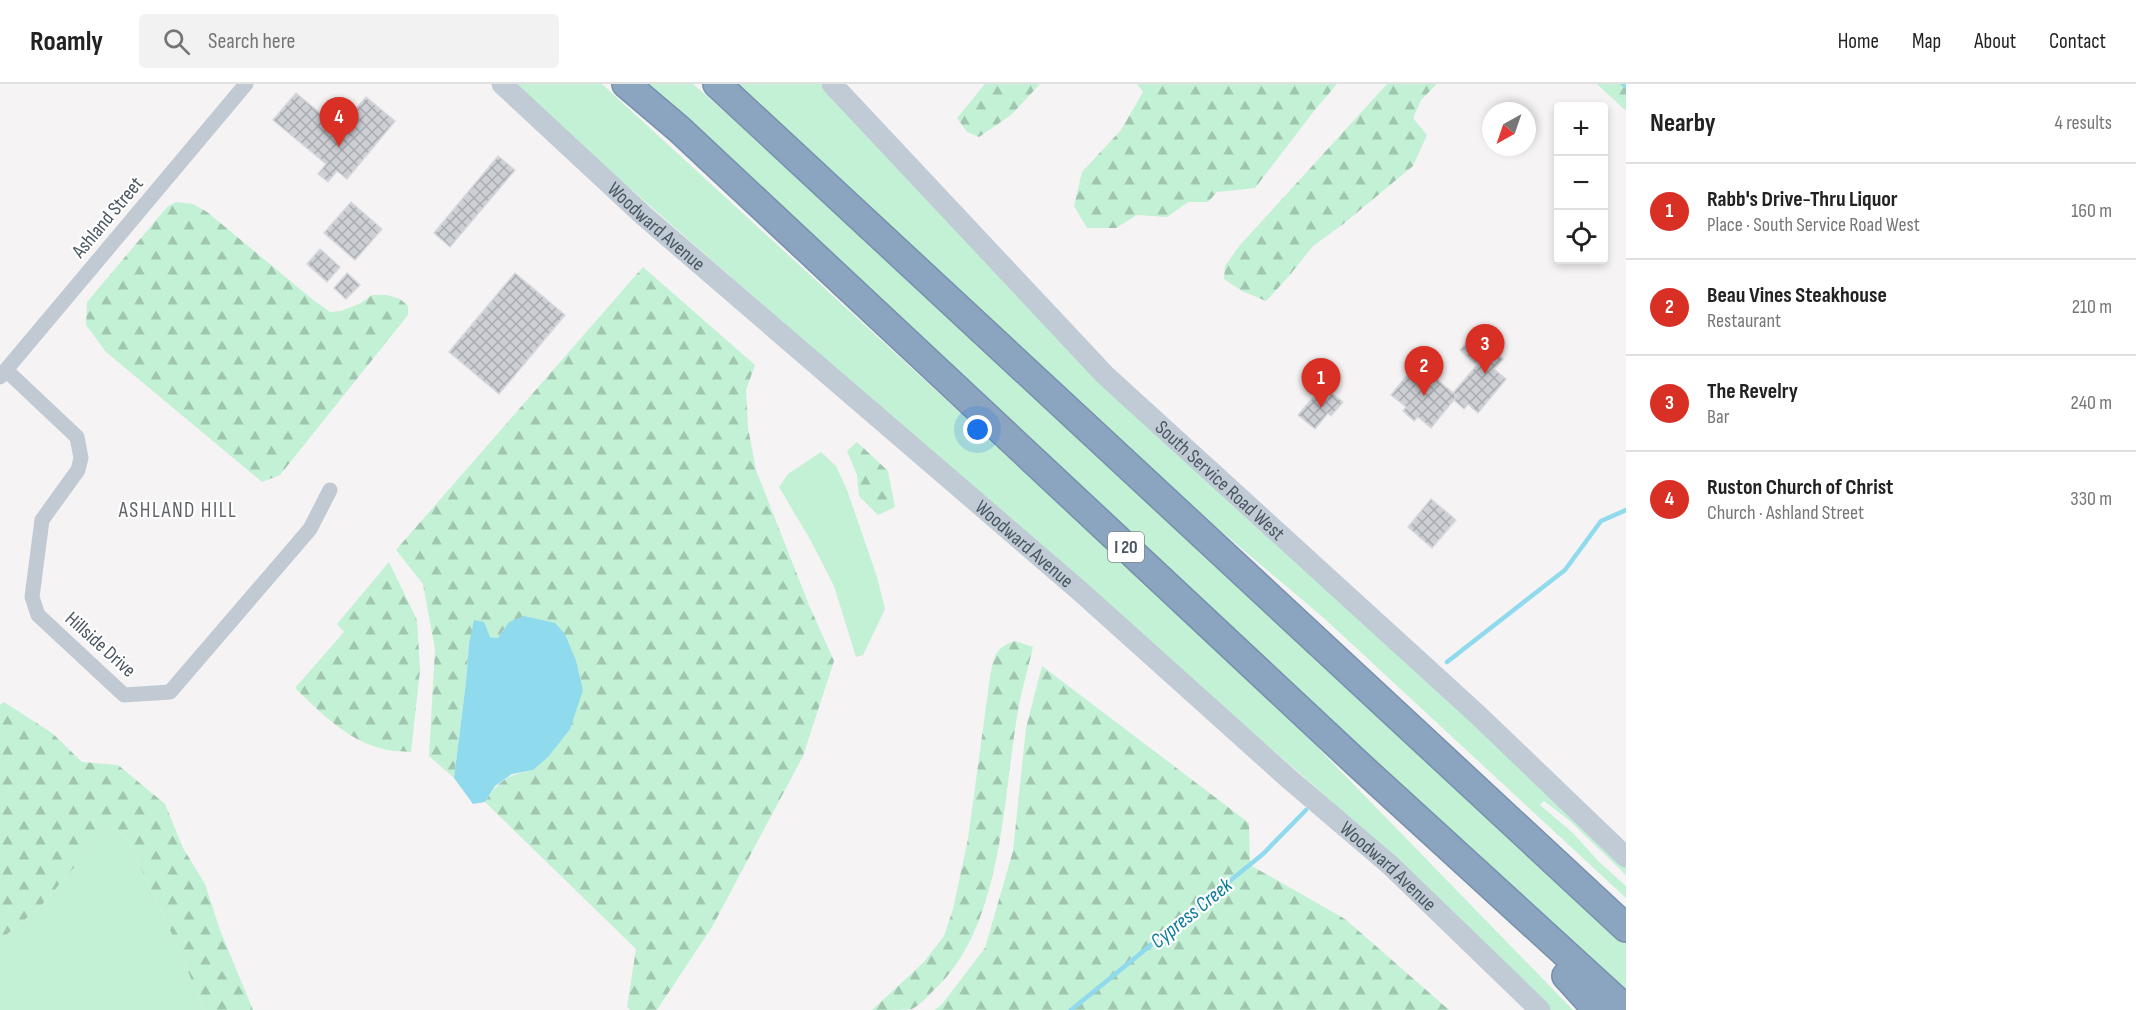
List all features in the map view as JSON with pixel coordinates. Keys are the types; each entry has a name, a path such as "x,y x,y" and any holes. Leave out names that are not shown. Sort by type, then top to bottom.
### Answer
{"highway":[{"name":"I 20","path":"626,84 680,129 1443,843 1626,1010"},
{"path":"717,84 1626,928"},
{"path":"1524,833 1626,918"},
{"path":"1443,843 1597,1010"}],"main road":[{"name":"Woodward Avenue","path":"502,84 653,223 1081,592 1288,778 1390,865 1540,1010"},
{"name":"South Service Road West","path":"832,84 1105,375 1478,715 1626,857"}],"street":[{"name":"Ashland Street","path":"3,374 246,84"},
{"name":"Hillside Drive","path":"3,374 77,437 81,458 78,470 42,520 32,597 38,615 124,695 170,692 310,529 330,490"}],"green space":[{"path":"515,84 602,84 1258,686 1573,1010 1550,1010 1457,916 1320,791 592,155"},
{"path":"637,84 693,84 743,128 1626,944 1626,992 899,321"},
{"path":"730,84 820,84 876,138 1041,316 1626,863 1626,875 1570,821 1544,801 1540,805 1573,833 1598,861 1626,886 1626,898 1325,619 1149,470"},
{"path":"985,84 1040,84 1011,115 979,137 967,132 957,118"},
{"path":"1137,84 1337,84 1255,188 1217,192 1208,202 1188,202 1167,217 1137,215 1116,228 1087,228 1074,206 1082,172 1121,130 1143,92"},
{"path":"1387,84 1437,84 1421,100 1413,118 1427,135 1413,166 1313,246 1266,301 1242,291 1224,279 1225,266 1240,245"},
{"path":"1597,84 1626,84 1626,111"},
{"path":"176,202 193,204 207,212 330,312 341,311 361,303 372,295 387,295 400,299 408,306 408,315 280,475 262,482 106,352 86,325 87,302 168,206"},
{"path":"643,267 755,365 746,390 748,428 756,470 809,605 834,661 803,756 712,927 657,1010 630,1010 627,1007 636,949 485,802 495,788 505,780 533,770 583,690 576,660 565,634 509,622 498,638 491,637 469,644 454,778 429,756 435,649 423,584 396,550"},
{"path":"857,442 888,471 895,507 878,515 859,496 857,475 847,451"},
{"path":"821,452 836,466 847,490 877,577 885,609 863,655 856,657 834,586 779,487 788,474"},
{"path":"389,562 417,620 420,670 411,752 386,750 358,739 335,724 295,688 344,632 337,624"},
{"path":"1015,641 1033,647 1020,700 997,855 988,894 975,930 957,963 918,1005 912,1009 872,1010 924,962 944,936 953,909 968,839 993,664 999,650"},
{"path":"1042,666 1249,823 1250,865 1345,919 1449,1010 935,1010 943,1003 985,948 1013,851 1026,728"},
{"path":"4,702 52,733 82,762 118,765 165,804 183,848 205,884 220,930 253,1010 204,1010 177,945 131,847 123,834 109,827 39,908 0,940 0,705"},
{"path":"109,827 123,834 131,847 177,945 204,1010 0,1010 0,940 39,908"}],"water":[{"path":"524,616 555,623 565,634 576,660 583,690 570,729 549,756 533,770 512,774 495,786 485,802 473,804 454,778 469,644 474,620 484,622 490,637 498,638 509,622"}],"building":[{"path":"296,93 339,129 366,97 395,121 347,179 337,171 328,182 318,174 326,164 273,120"},
{"path":"498,156 515,170 450,247 434,233"},
{"path":"351,202 382,229 355,260 324,233"},
{"path":"320,249 340,267 327,282 307,264"},
{"path":"347,273 360,285 346,299 334,288"},
{"path":"515,273 565,315 499,394 449,352"},
{"path":"1480,327 1500,345 1495,351 1503,359 1494,369 1506,379 1478,413 1468,404 1464,409 1454,400 1457,396 1453,393 1477,365 1460,350"},
{"path":"1417,363 1457,396 1431,428 1418,417 1414,421 1403,411 1406,407 1391,395"},
{"path":"1323,386 1343,402 1331,416 1328,413 1315,429 1298,415"},
{"path":"1431,499 1456,520 1432,548 1408,527"}],"waterway":[{"name":"Cypress Creek","path":"1447,662 1565,570 1601,521 1626,510"},
{"name":"Cypress Creek","path":"1071,1010 1263,854 1306,810"}],"place":[{"name":"Ruston Church of Christ","path":"339,147"},
{"name":"The Revelry","path":"1485,374"},
{"name":"Beau Vines Steakhouse","path":"1424,396"},
{"name":"Rabb's Drive-Thru Liquor","path":"1321,408"}],"district":[{"name":"ASHLAND HILL","path":"178,510"}]}
